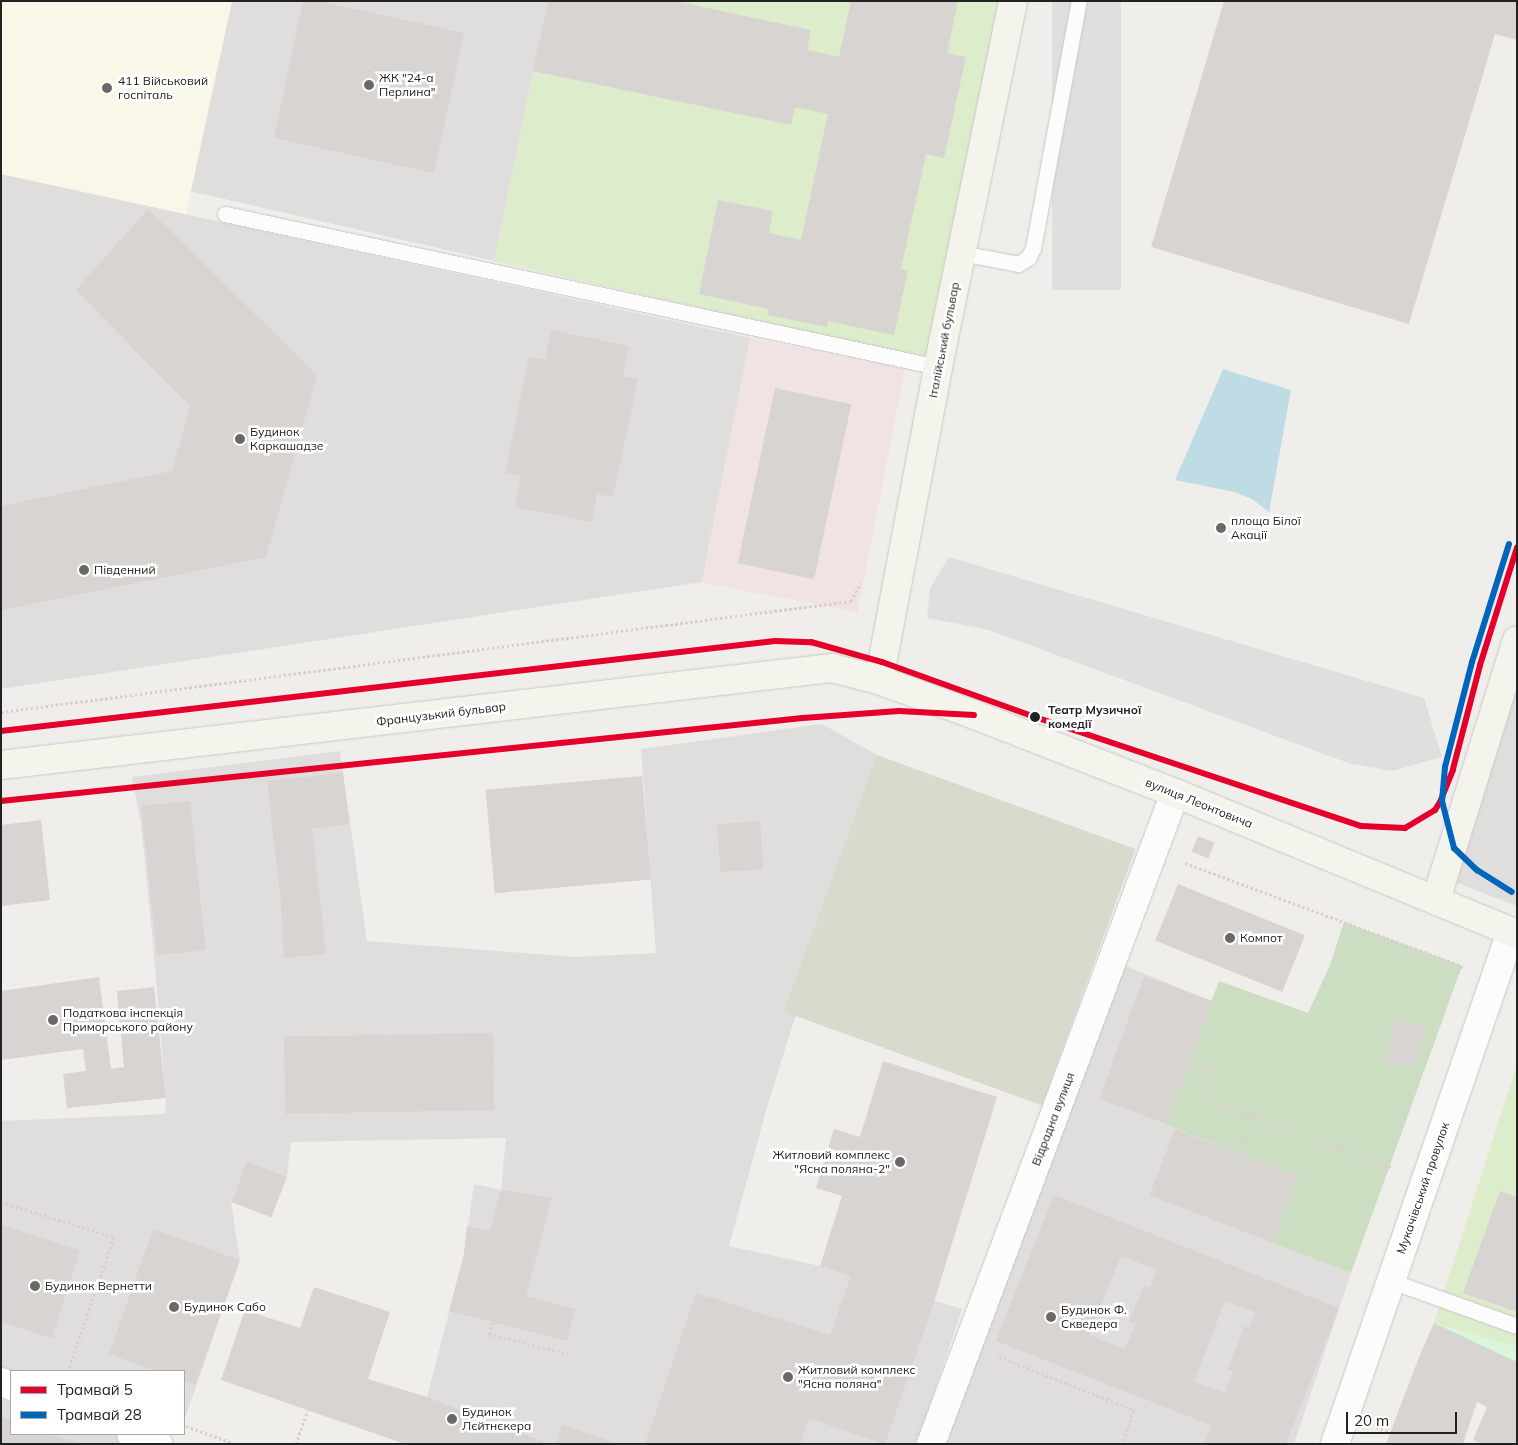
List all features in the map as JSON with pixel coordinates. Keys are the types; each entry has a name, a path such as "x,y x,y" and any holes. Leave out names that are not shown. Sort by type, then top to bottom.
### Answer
{"main road":[{"name":"Італійський бульвар","path":"879,680 938,367 1012,1"},
{"path":"1436,900 1517,640"},
{"name":"Французький бульвар","path":"1,765 832,668 879,680"},
{"name":"вулиця Леонтовича","path":"879,680 1175,793 1514,933"}],"street":[{"name":"Відрадна вулиця","path":"931,1444 1175,793"},
{"name":"Мукачівський провулок","path":"1335,1444 1514,933"}],"lane":[{"path":"961,253 1018,264 1028,258 1033,248 1079,1"},
{"path":"225,214 938,367"},
{"path":"1391,1281 1517,1326"}],"path":[{"path":"1,712 851,601 861,584 863,574"},
{"path":"1179,861 1462,966 1458,975"},
{"path":"1188,1062 1213,1070 1203,1099 1393,1168"},
{"path":"1238,1152 1252,1118"},
{"path":"1390,1178 1396,1159"},
{"path":"1,1202 114,1237 68,1370"},
{"path":"493,1322 489,1334 569,1354"},
{"path":"991,1354 1134,1410 1122,1444"},
{"path":"296,1444 308,1410"},
{"path":"185,1425 235,1444"}],"shaded area":[{"name":"411 Військовий госпіталь","path":"1,1 232,1 186,214 1,174"},
{"path":"232,1 548,1 494,261 190,191"},
{"path":"1052,1 1121,1 1121,290 1052,290"},
{"path":"1,174 750,338 702,582 1,689"},
{"path":"750,338 905,368 858,613 702,582"},
{"path":"949,557 1424,698 1442,757 1392,771 1351,764 989,630 927,618 930,588"},
{"path":"1517,646 1517,906 1442,877"},
{"path":"822,724 877,755 767,1107 729,1246 820,1266 962,1309 917,1444 410,1444 427,1397 464,1254 474,1184 501,1190 506,1138 291,1142 287,1176 247,1161 231,1202 240,1260 185,1418 185,1370 10,1370 10,1392 1,1388 1,1121 165,1114 166,1098 152,933 141,824 132,777 340,751 367,941 575,957 656,953 641,749"},
{"path":"877,755 1135,849 1042,1106 784,1012"},
{"path":"1119,963 1211,1001 1165,1124 1297,1176 1272,1243 1351,1273 1294,1444 937,1444"},
{"path":"1,1399 10,1402 10,1435 120,1435 137,1444 1,1444"}],"green space":[{"path":"548,1 1009,1 935,361 494,261"},
{"path":"1344,922 1462,966 1351,1273 1272,1243 1297,1176 1165,1124 1219,981 1308,1013 1330,965"},
{"path":"1517,1064 1517,1347 1434,1323"},
{"path":"1434,1323 1517,1347 1517,1396 1419,1357"}],"water":[{"path":"1223,369 1291,390 1269,512 1252,499 1235,492 1175,480"}],"building":[{"name":"ЖК \"24-а Перлина\"","path":"303,1 319,1 464,33 434,173 274,138"},
{"path":"548,1 674,1 811,30 807,50 839,57 851,1 958,1 947,53 966,57 944,158 926,154 901,269 908,270 894,335 828,321 827,327 768,315 769,309 699,294 718,200 773,211 769,233 801,240 828,114 795,107 791,125 533,71"},
{"path":"1224,1 1517,1 1517,40 1495,34 1409,324 1151,247"},
{"name":"Будинок Каркашадзе","path":"148,209 317,375 266,557 1,610 1,506 172,471 190,406 76,290"},
{"path":"551,330 629,346 623,376 638,379 613,497 597,494 592,522 515,507 521,476 505,473 529,357 545,360"},
{"path":"775,388 851,404 814,579 738,563"},
{"path":"343,773 349,824 312,829 326,954 284,958 281,903 267,781"},
{"path":"642,776 651,880 495,893 486,790"},
{"path":"190,801 206,950 157,955 141,806"},
{"path":"41,820 50,900 1,906 1,825"},
{"path":"760,821 763,869 720,872 717,824"},
{"path":"1198,836 1215,843 1208,859 1192,852"},
{"name":"Компот","path":"1178,884 1305,935 1282,992 1155,941"},
{"path":"1144,976 1212,1001 1167,1124 1099,1099"},
{"path":"99,977 111,1069 124,1067 117,991 154,987 166,1098 67,1108 63,1074 86,1071 83,1049 1,1060 1,991"},
{"path":"1397,1018 1426,1027 1413,1069 1384,1060"},
{"path":"493,1033 494,1110 285,1114 284,1037"},
{"path":"883,1061 997,1097 934,1302 885,1444 809,1418 800,1444 645,1444 696,1293 830,1335 851,1276 820,1266 842,1196 816,1188 834,1129 860,1137"},
{"path":"1175,1129 1297,1176 1272,1242 1150,1195"},
{"path":"247,1161 287,1176 271,1217 231,1202"},
{"path":"501,1190 552,1198 526,1296 575,1309 567,1341 449,1311 464,1254 467,1226 490,1231"},
{"path":"1500,1191 1517,1197 1517,1312 1463,1293"},
{"name":"Будинок Ф. Скведера","path":"1054,1195 1339,1308 1286,1444 1204,1444 1211,1425 996,1341","holes":["1121,1256 1157,1270 1150,1288 1144,1286 1129,1321 1136,1324 1125,1349 1089,1335","1225,1301 1255,1312 1249,1328 1244,1326 1228,1369 1233,1371 1225,1393 1194,1382"]},
{"name":"Будинок Вернетти","path":"1,1225 80,1250 52,1338 1,1322"},
{"name":"Будинок Сабо","path":"153,1229 240,1260 195,1385 185,1381 185,1370 153,1370 109,1354"},
{"path":"314,1287 390,1312 368,1379 427,1397 550,1444 405,1444 221,1380 245,1310 300,1328"},
{"path":"1434,1323 1517,1362 1517,1444 1482,1444 1473,1440 1487,1407 1477,1402 1463,1444 1386,1444"},
{"path":"1,1417 10,1420 10,1435 54,1435 80,1444 1,1444"},
{"path":"562,1425 615,1443 615,1444 556,1444"}],"tram line":[{"name":"28","path":"1509,544 1472,662 1445,767 1442,801 1454,848 1477,870 1512,892"},
{"name":"5","path":"1,731 775,641 811,642 882,662 1035,717 1361,826 1405,828 1435,810 1440,802 1453,769 1480,665 1517,548"},
{"name":"5","path":"1,801 803,718 899,711 974,715"}],"place":[{"name":"ЖК \"24-а Перлина\"","path":"369,85"},
{"name":"411 Військовий госпіталь","path":"107,88"},
{"name":"Будинок Каркашадзе","path":"240,439"},
{"name":"площа Білої Акації","path":"1221,528"},
{"name":"Південний","path":"84,570"},
{"name":"Театр Музичної комедії","path":"1035,717"},
{"name":"Компот","path":"1230,938"},
{"name":"Податкова інспекція Приморського району","path":"53,1020"},
{"name":"Житловий комплекс \"Ясна поляна-2\"","path":"900,1162"},
{"name":"Будинок Вернетти","path":"35,1286"},
{"name":"Будинок Сабо","path":"174,1307"},
{"name":"Будинок Ф. Скведера","path":"1051,1317"},
{"name":"Житловий комплекс \"Ясна поляна\"","path":"788,1377"},
{"name":"Будинок Лєйтнєкера","path":"452,1419"}]}
